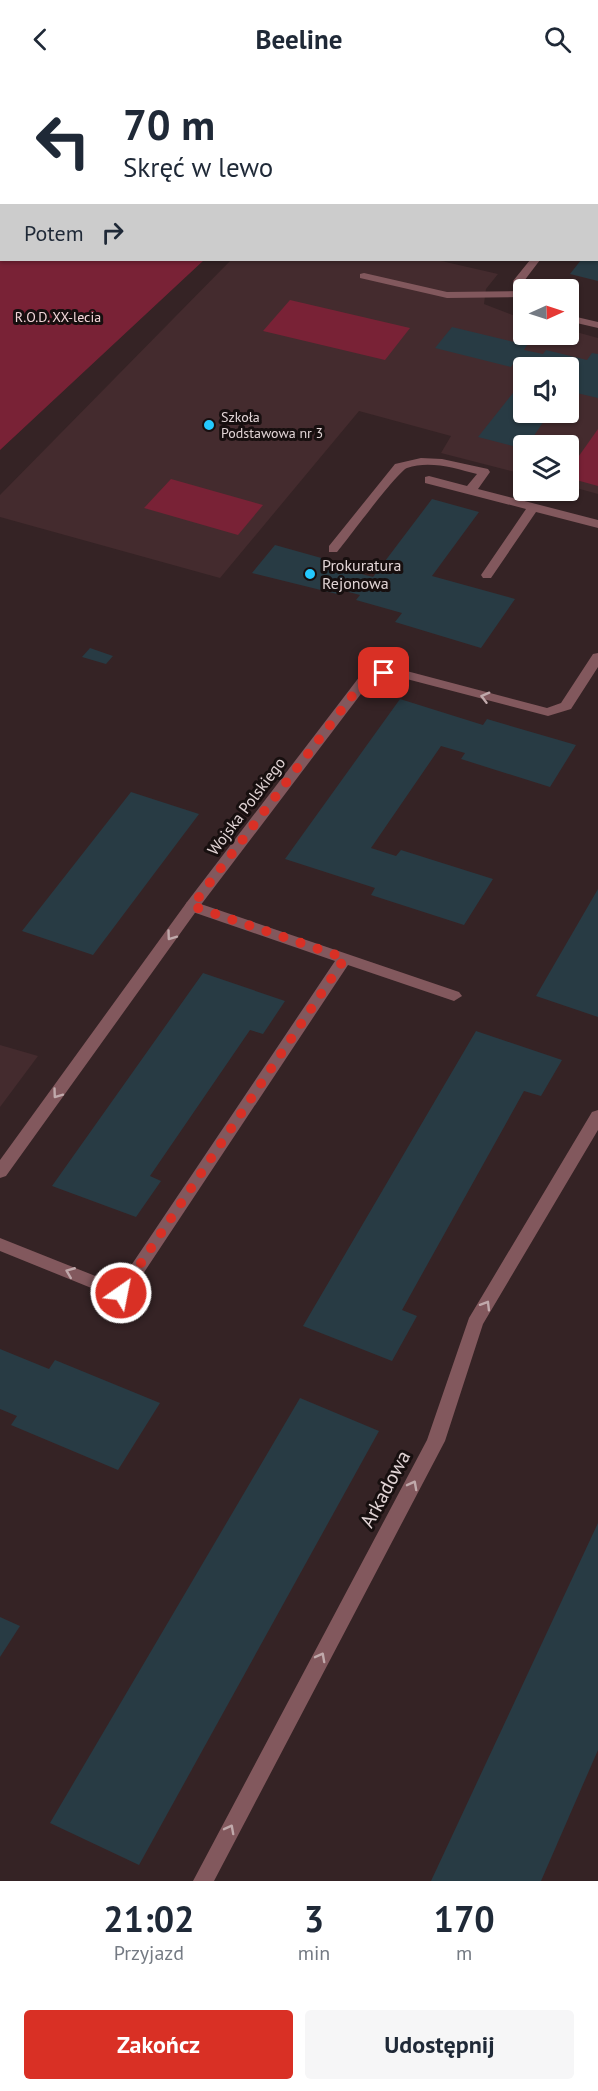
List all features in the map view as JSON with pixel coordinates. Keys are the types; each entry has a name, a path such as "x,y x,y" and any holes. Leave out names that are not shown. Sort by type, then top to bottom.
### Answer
{"street":[{"path":"519,279 534,261"},
{"path":"364,276 447,295 513,294"},
{"path":"579,321 598,325"},
{"path":"333,549 399,467 417,461 438,460 484,472 470,491"},
{"path":"429,480 598,524"},
{"path":"487,575 533,507"},
{"name":"Wojska Polskiego","path":"0,1172 192,906 365,679 384,673 399,673 542,712 559,711 566,706 598,657"},
{"path":"192,906 454,996"},
{"path":"0,1244 121,1293 345,958"},
{"name":"Arkadowa","path":"203,1881 436,1441 475,1323 598,1116"}],"shaded area":[{"name":"Szkoła Podstawowa nr 3","path":"230,261 441,261 498,274 486,289 484,304 513,315 513,345 579,345 579,333 598,338 598,494 579,489 579,435 513,435 513,471 441,453 451,436 359,411 220,578 0,517 0,495"},
{"path":"0,1045 38,1056 0,1107"}],"green space":[{"name":"R.O.D. XX-lecia","path":"0,261 203,261 0,450"},
{"path":"290,300 410,328 385,360 263,331"},
{"path":"598,429 598,486 579,481 579,456"},
{"path":"171,479 263,505 238,535 144,508"}],"building":[{"path":"580,261 598,261 598,281 570,274"},
{"path":"452,327 513,342 513,345 527,345 524,350 543,354 546,350 575,357 513,357 511,367 435,348"},
{"path":"592,353 598,354 598,398 579,394 579,358 587,360"},
{"path":"513,393 513,423 543,423 534,435 513,435 513,446 478,437"},
{"name":"Prokuratura Rejonowa","path":"432,499 479,512 432,576 515,599 481,648 395,622 402,613 356,600 360,595 341,590 337,594 252,573 275,545 357,568 354,572 373,577"},
{"path":"90,648 113,656 106,664 82,657"},
{"path":"400,699 483,725 487,719 576,745 550,787 461,759 465,753 441,746 371,848 396,856 401,850 493,879 464,925 371,895 375,888 285,859"},
{"path":"131,792 199,814 93,955 22,931"},
{"path":"598,889 598,1017 536,996"},
{"path":"203,973 285,1001 263,1034 250,1030 150,1176 161,1181 136,1217 52,1186"},
{"path":"476,1031 562,1060 541,1096 524,1091 402,1310 417,1316 392,1361 303,1326"},
{"path":"0,1349 49,1369 55,1360 160,1403 118,1470 11,1425 17,1416 0,1409"},
{"path":"300,1398 379,1431 139,1865 50,1823"},
{"path":"598,1523 598,1750 541,1881 431,1881"},
{"path":"0,1617 20,1626 0,1657"}],"place":[{"name":"Szkoła Podstawowa nr 3","path":"209,425"},
{"name":"Prokuratura Rejonowa","path":"310,574"}],"route":[{"path":"121,1293 345,958 192,906 365,679 384,673"}]}
